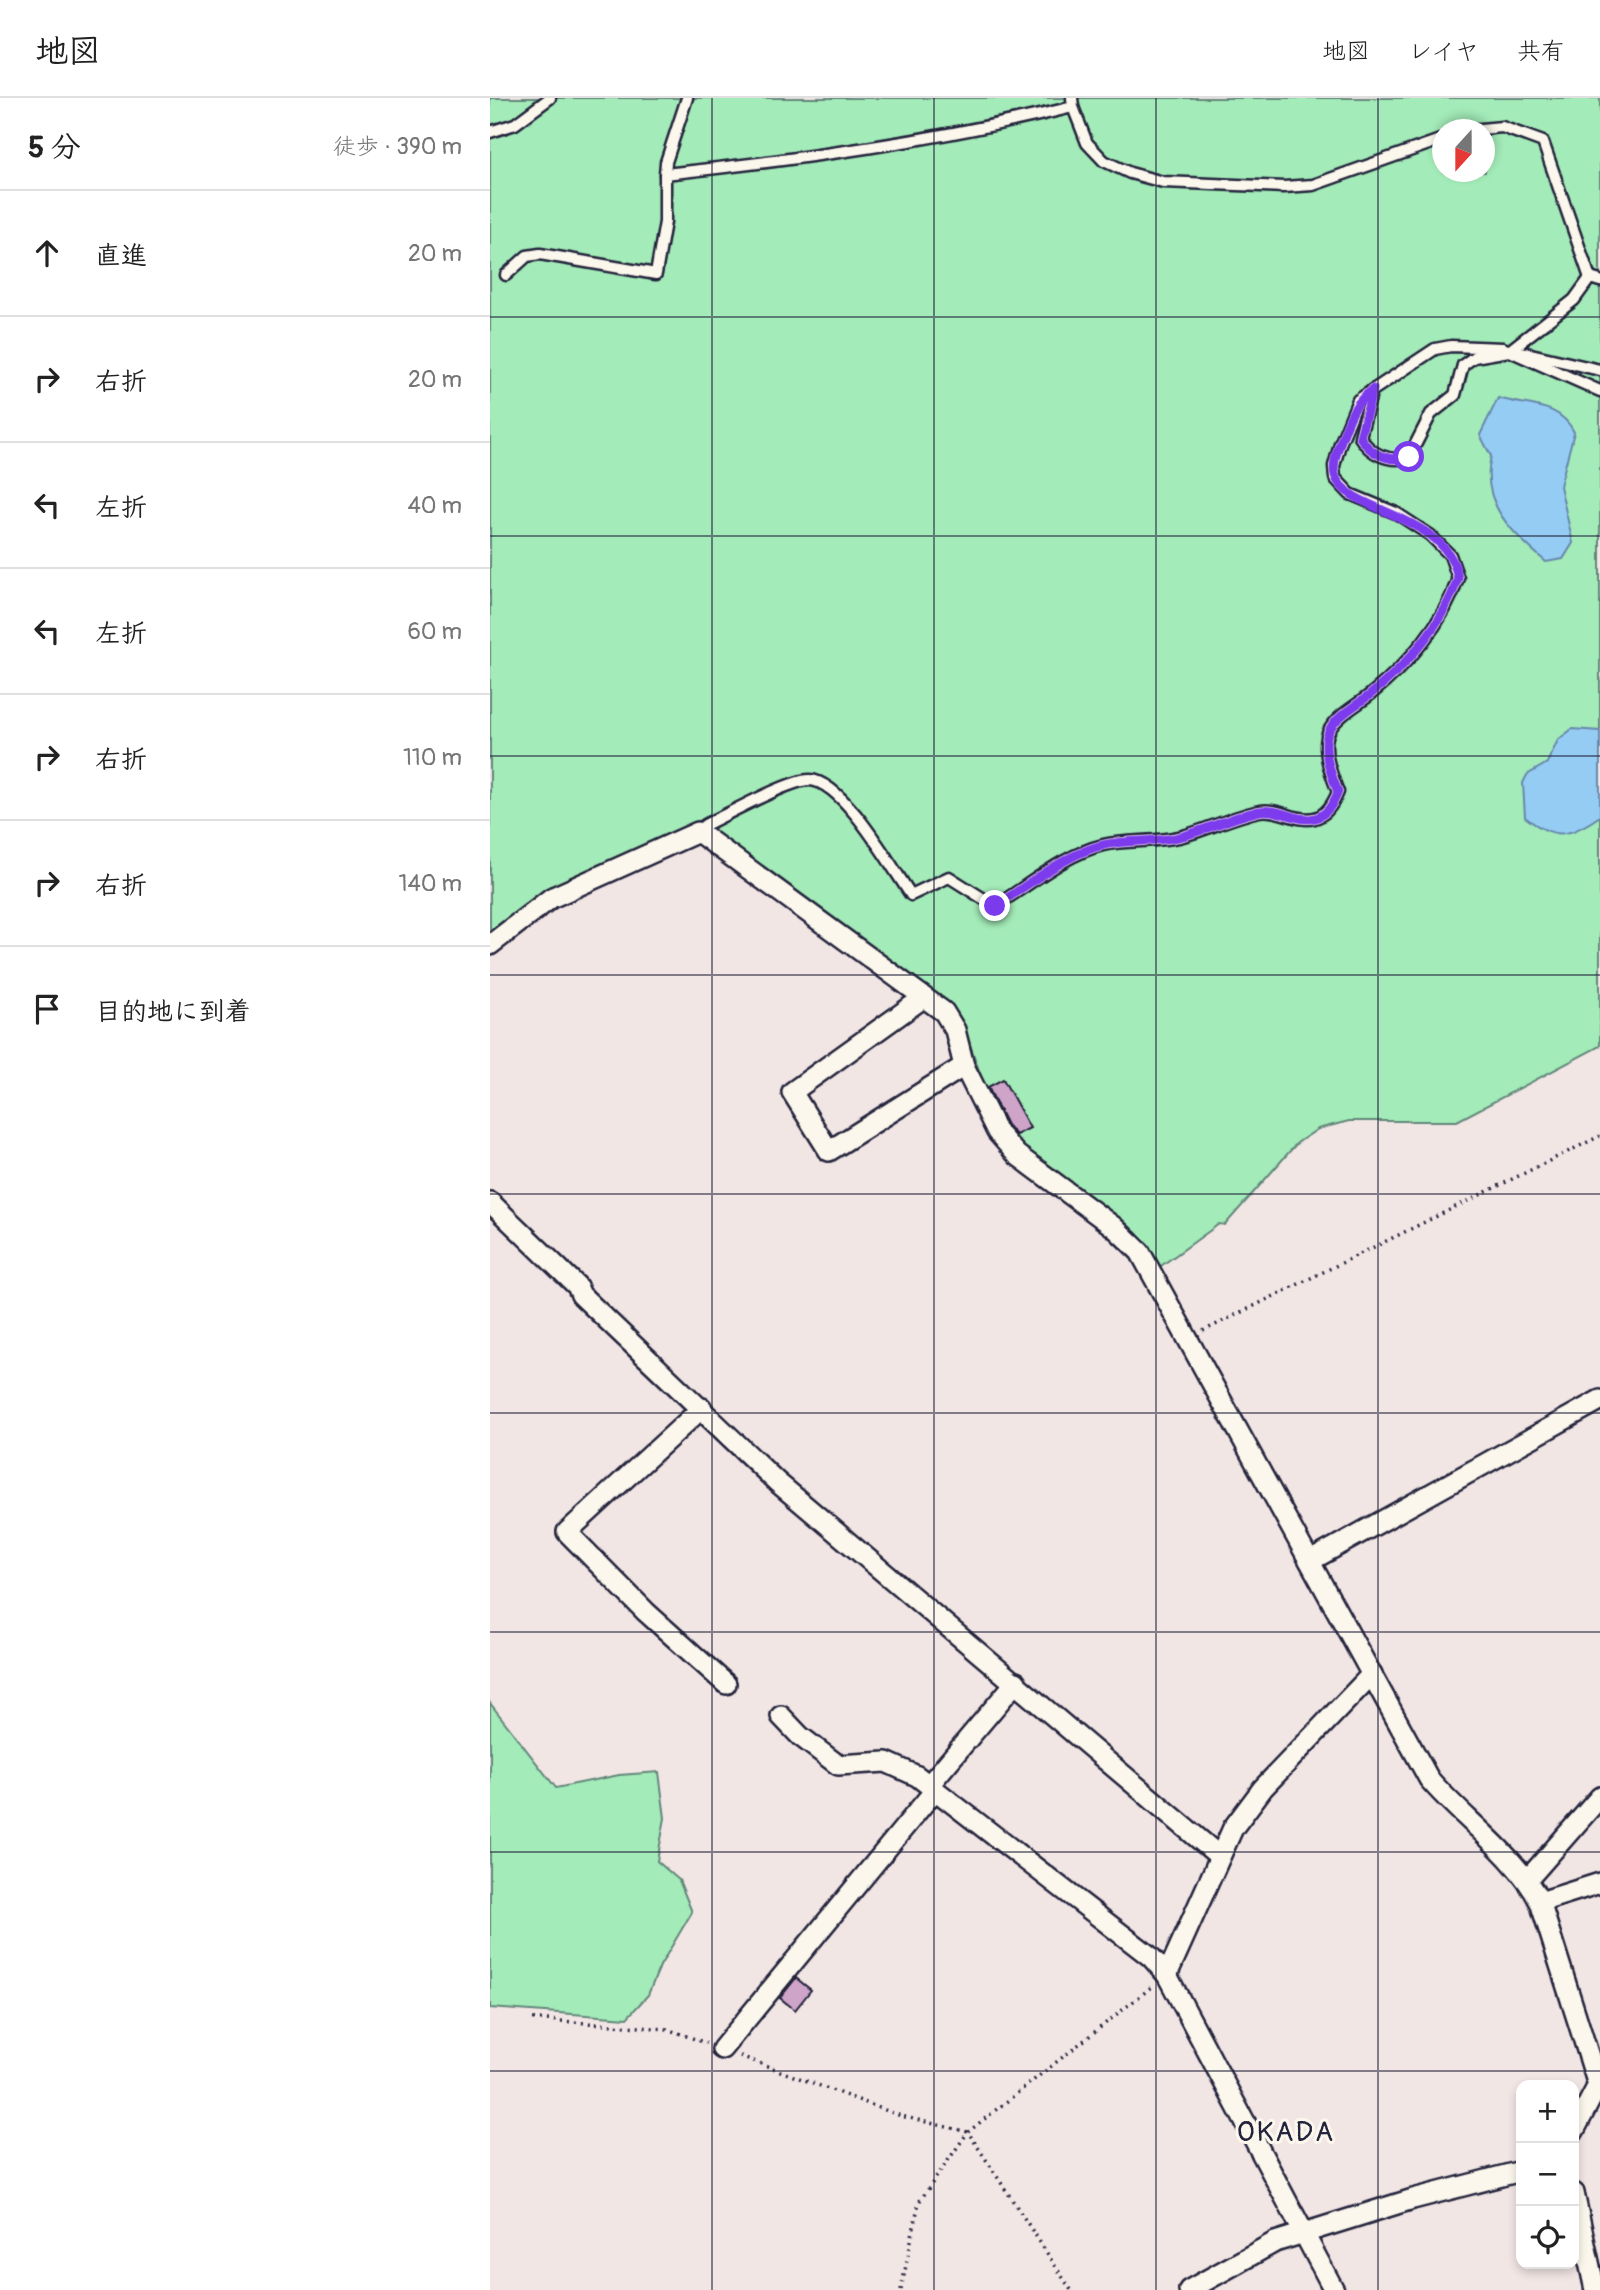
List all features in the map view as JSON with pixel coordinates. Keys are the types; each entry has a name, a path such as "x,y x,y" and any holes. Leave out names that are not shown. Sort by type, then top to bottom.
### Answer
{"street":[{"path":"490,945 551,898 698,832 944,1013 955,1030 964,1066 997,1132 1017,1155 1114,1227 1140,1252 1429,1779 1528,1879 1540,1902 1599,2085 1579,2122"},
{"path":"923,998 792,1092 829,1151 964,1066"},
{"path":"490,1202 577,1286 581,1295 777,1482 1219,1856"},
{"path":"1310,1561 1600,1399"},
{"path":"702,1408 567,1532 646,1612 726,1684"},
{"path":"1167,1975 1233,1828 1263,1788 1372,1674"},
{"path":"723,2049 1016,1682"},
{"path":"781,1716 808,1744 838,1765 886,1762 917,1776 1151,1956 1167,1975 1334,2290"},
{"path":"1528,1879 1600,1797"},
{"path":"1540,1902 1600,1883"},
{"path":"1189,2290 1275,2242 1413,2199 1516,2172"},
{"path":"1577,2206 1595,2290"}],"lane":[{"path":"506,275 527,256 540,254 656,274 665,222 666,162 687,98"},
{"path":"490,132 515,124 546,99"},
{"path":"665,174 799,158 987,128 1072,102 1087,143 1104,160 1130,173 1163,182 1284,187 1313,185 1432,143"},
{"path":"1373,389 1360,437 1365,447 1386,458 1398,460 1409,457 1431,414 1455,395 1463,365 1474,357 1511,349 1574,300 1595,279 1543,142 1503,127 1495,128"},
{"path":"698,832 705,825 809,780 827,786 846,803 911,895 950,877 995,906 1076,856 1103,845 1182,836 1265,810 1293,819 1307,819 1326,811 1338,792 1329,769 1326,744 1330,728 1372,693 1432,631 1458,578 1450,555 1430,535 1396,513 1350,494 1335,478 1334,466 1351,412 1358,400 1435,349 1451,345 1511,349 1600,370"},
{"path":"1511,349 1600,391"}],"path":[{"path":"1188,1338 1600,1136"},
{"path":"901,2290 919,2202 968,2132 1167,1975"},
{"path":"533,2019 667,2029 901,2116 968,2132 1071,2290"}],"green space":[{"path":"490,98 1600,98 1600,1046 1457,1121 1349,1121 1318,1129 1297,1143 1225,1225 1219,1224 1158,1268 1042,1177 997,1121 964,1028 956,1014 714,835 716,824 735,806 535,897 490,934"},
{"path":"490,1703 556,1788 619,1775 659,1772 665,1818 657,1861 679,1880 692,1912 660,1966 648,1995 627,2018 490,2008"}],"water":[{"path":"1498,398 1551,410 1568,422 1574,432 1560,486 1573,543 1563,559 1546,562 1511,528 1494,503 1490,489 1491,456 1480,435"},
{"path":"1572,729 1600,731 1600,816 1571,832 1554,833 1525,817 1523,783 1527,775 1547,763 1558,740"}],"building":[{"path":"1003,1079 1030,1128 1016,1135 1007,1125 988,1087"},
{"path":"796,1978 811,1990 795,2010 780,1998"}],"district":[{"name":"OKADA","path":"1286,2132"}],"route":[{"path":"995,906 1076,856 1103,845 1150,842 1182,836 1242,815 1265,810 1293,819 1307,819 1326,811 1338,792 1329,769 1326,744 1330,728 1372,693 1432,631 1458,578 1450,555 1430,535 1396,513 1350,494 1335,478 1334,466 1351,412 1358,400 1373,389 1361,425 1360,437 1365,447 1386,458 1398,460 1409,457"}]}
